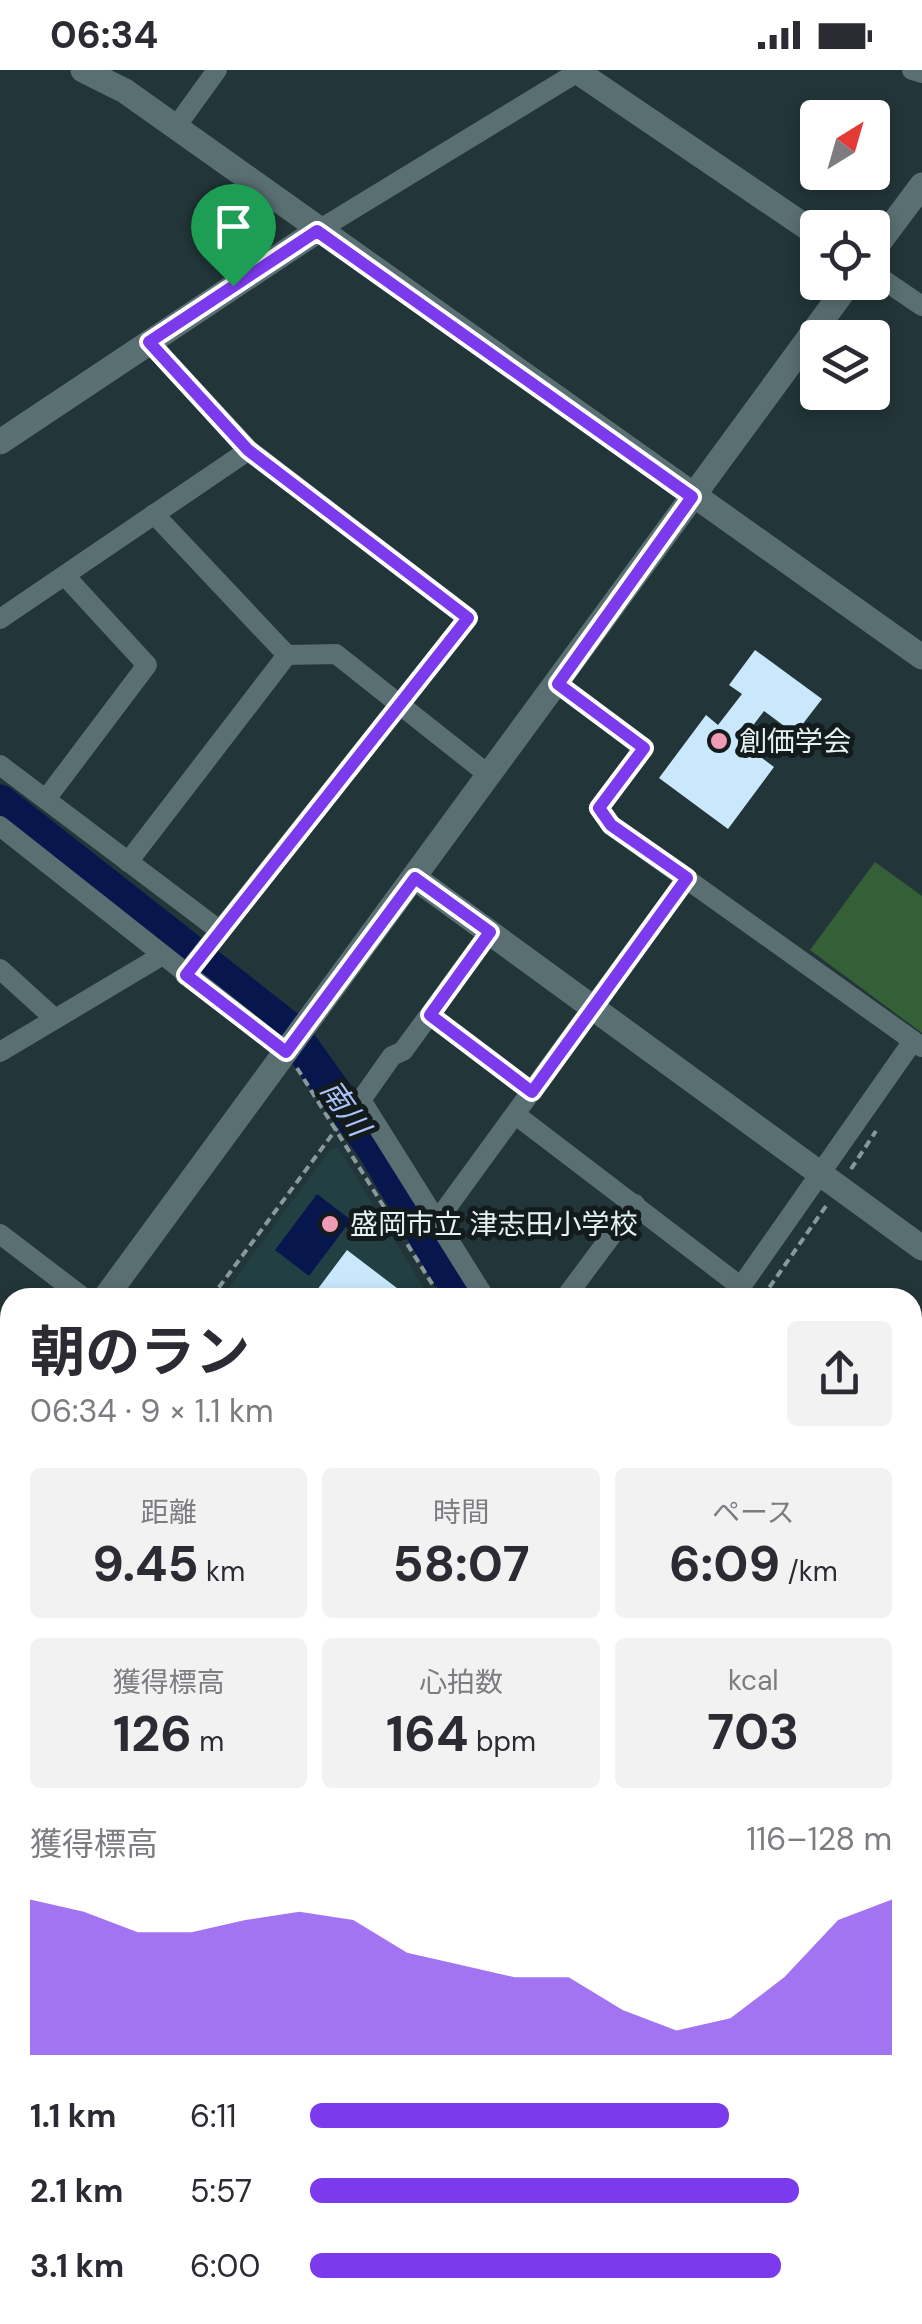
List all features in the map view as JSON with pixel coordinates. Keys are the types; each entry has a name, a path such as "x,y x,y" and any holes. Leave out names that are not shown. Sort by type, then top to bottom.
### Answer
{"street":[{"path":"84,70 125,91 922,657"},
{"path":"175,128 218,70"},
{"path":"912,70 922,73"},
{"path":"0,442 317,231 577,71 800,223"},
{"path":"890,228 922,185"},
{"path":"890,284 922,306"},
{"path":"112,1288 837,300"},
{"path":"149,342 248,450 468,618 186,975"},
{"path":"0,619 66,578 248,450"},
{"path":"154,514 287,654 336,654 490,776"},
{"path":"46,800 147,665 66,578"},
{"path":"128,862 287,654"},
{"path":"558,684 644,748 599,808 611,825 917,1044 829,1181 739,1288"},
{"path":"0,765 219,930"},
{"path":"0,826 286,1052"},
{"path":"415,878 922,1248"},
{"path":"437,1221 687,878"},
{"path":"479,1288 361,1100 490,932"},
{"path":"0,1052 161,956"},
{"path":"0,968 55,1019"},
{"path":"430,1015 532,1092"},
{"path":"516,1115 635,1204 731,1288"},
{"path":"572,1288 635,1204"},
{"path":"0,1234 71,1288"}],"path":[{"path":"286,1052 435,1288"},
{"path":"217,1288 337,1128"},
{"path":"768,1288 829,1181"}],"shaded area":[{"name":"盛岡市立 津志田小学校","path":"338,1147 424,1288 228,1288 330,1150"},
{"path":"317,1194 351,1220 309,1276 275,1250"}],"green space":[{"path":"875,862 922,896 922,1033 810,950"}],"building":[{"name":"創価学会","path":"755,650 822,699 795,734 764,711 745,736 758,746 754,752 774,767 728,829 659,778 706,715 718,725 742,694 729,685"},
{"path":"347,1250 397,1288 318,1288"}],"waterway":[{"name":"南川","path":"0,802 289,1029 374,1148 456,1288"}],"place":[{"name":"創価学会","path":"719,741"},
{"name":"盛岡市立 津志田小学校","path":"330,1224"}],"route":[{"path":"317,231 692,497 558,684 644,748 599,808 611,825 687,878 532,1092 430,1015 490,932 415,878 286,1052 186,975 468,618 248,450 149,342 233,286 317,231"}]}
